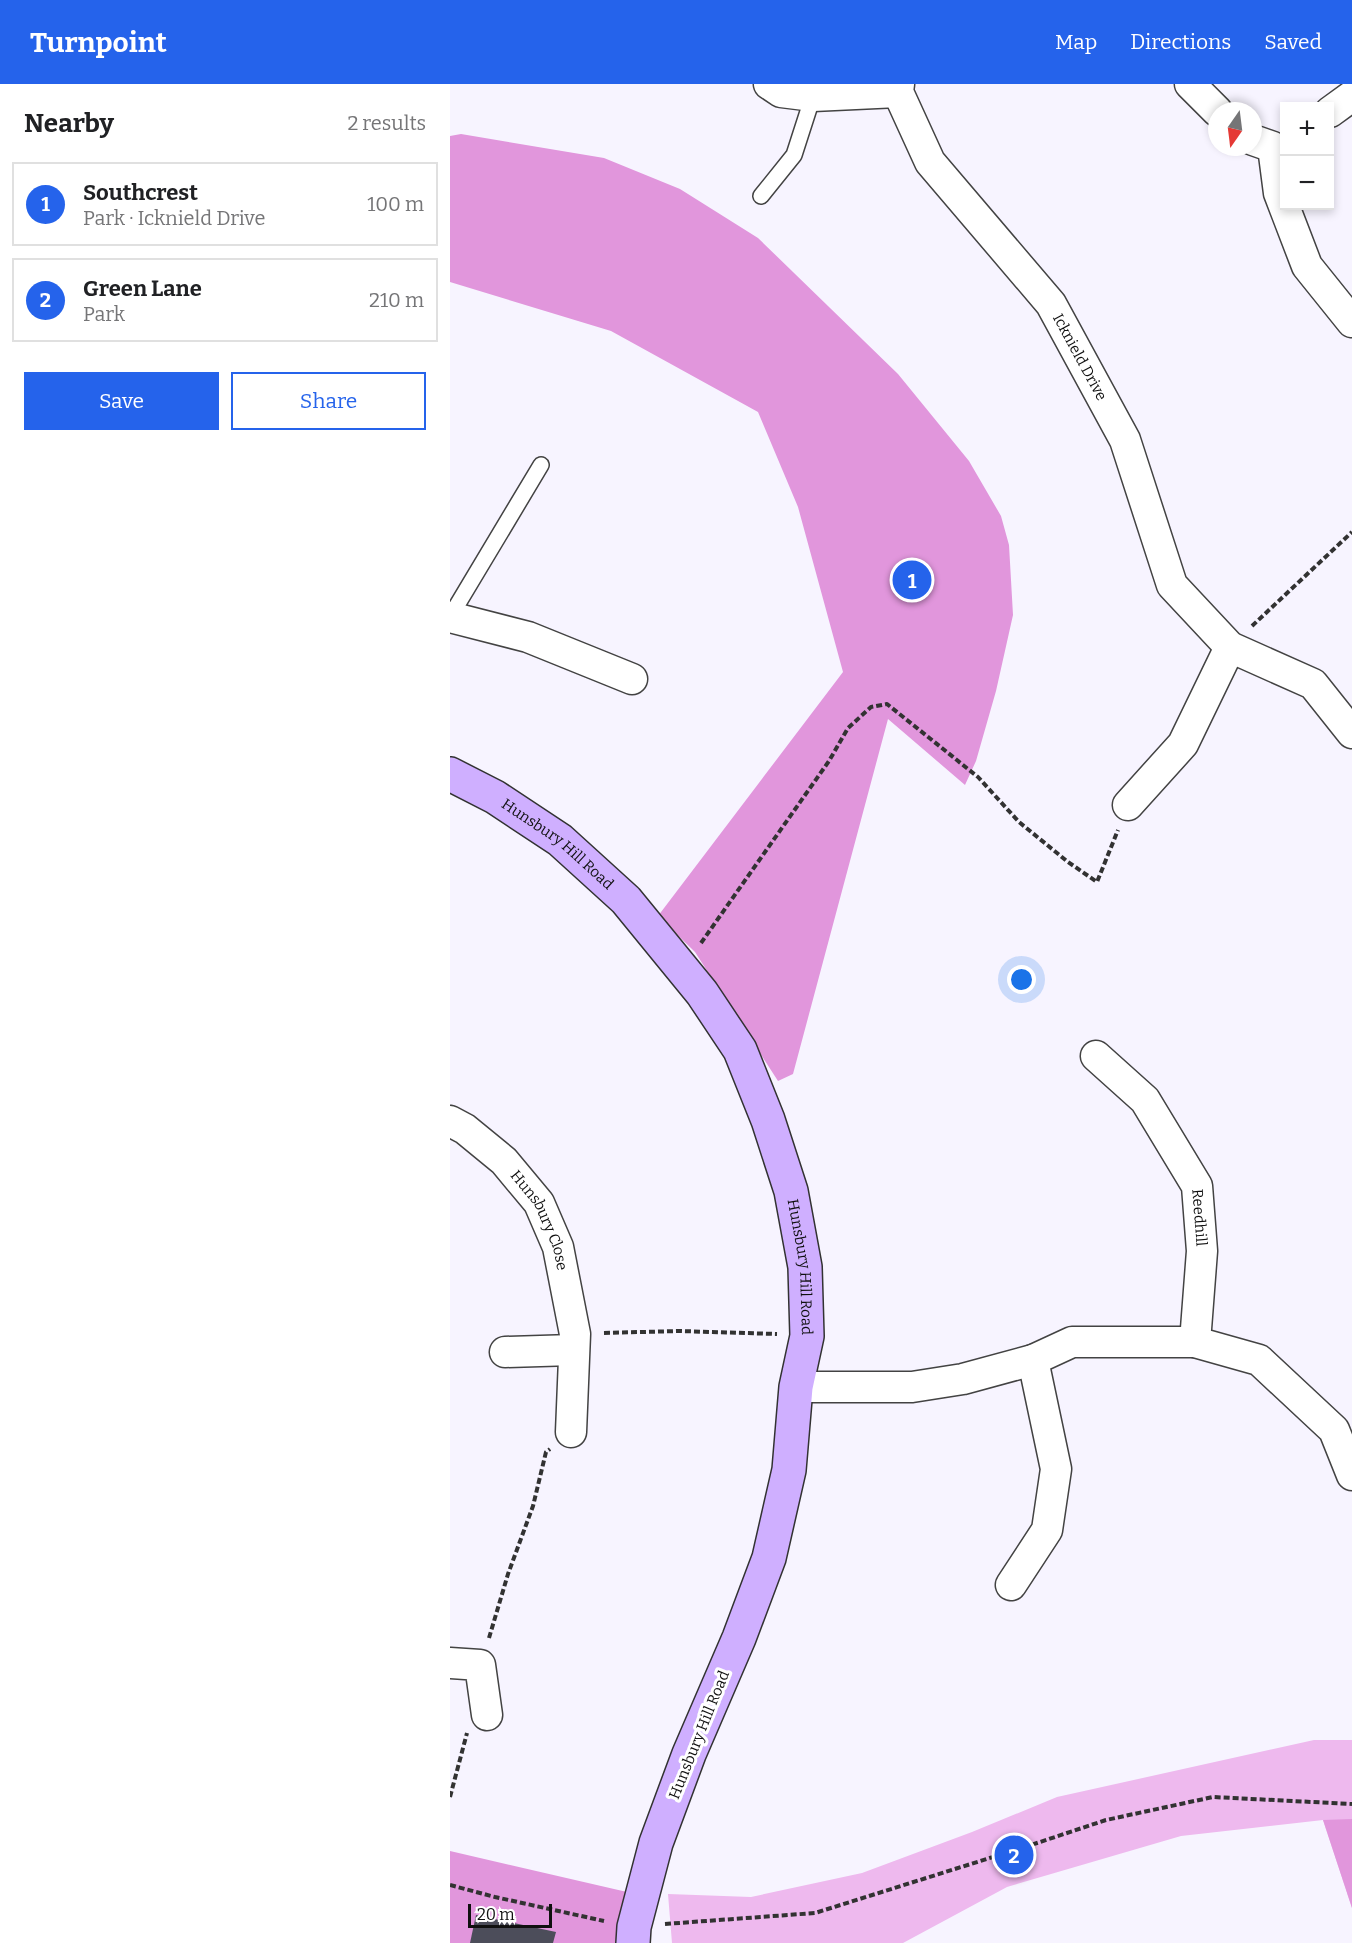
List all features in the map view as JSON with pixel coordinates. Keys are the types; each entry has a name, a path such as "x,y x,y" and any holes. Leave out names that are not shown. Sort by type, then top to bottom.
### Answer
{"street":[{"path":"769,84 781,92 813,96 898,88"},
{"path":"1190,84 1208,102"},
{"name":"Icknield Drive","path":"898,88 930,162 1051,304 1125,440 1172,585 1230,647 1313,684 1352,733"},
{"path":"1334,109 1352,96"},
{"path":"1270,143 1279,193 1307,266 1348,308"},
{"path":"450,617 528,637 632,680"},
{"path":"1128,805 1183,744 1230,647"},
{"name":"Hunsbury Hill Road","path":"450,774 495,797 560,840 626,900 683,968 740,1050 768,1120 791,1191 805,1267 807,1335 796,1388 789,1470 769,1558 739,1638 689,1754 656,1843 633,1935"},
{"name":"Reedhill","path":"1096,1056 1145,1100 1197,1186 1202,1251 1195,1342"},
{"name":"Hunsbury Close","path":"450,1120 465,1129 504,1161 539,1203 558,1247 574,1342 571,1432"},
{"path":"505,1352 574,1342"},
{"path":"796,1388 912,1387 963,1379 1033,1360 1072,1342 1195,1342 1258,1360 1334,1430 1352,1475"},
{"path":"1011,1585 1047,1530 1056,1469 1033,1360"},
{"path":"450,1663 480,1665 487,1715"}],"lane":[{"path":"760,196 794,155 813,96"},
{"path":"450,617 541,465"}],"path":[{"path":"1230,647 1352,532"},
{"path":"683,968 829,761 848,729 871,707 887,705 978,777 1019,822 1068,862 1097,882 1128,805"},
{"path":"574,1342 679,1331 807,1335"},
{"path":"480,1665 508,1574 533,1506 546,1452 571,1432"},
{"path":"450,1797 466,1734 487,1715"},
{"path":"450,1885 633,1935 814,1913 1106,1820 1213,1797 1352,1804"}],"shaded area":[{"path":"461,134 604,158 680,189 758,238 898,374 969,461 1001,516 1009,545 1013,615 996,691 976,761 965,785 888,719 793,1074 778,1081 695,952 658,916 843,672 798,507 758,412 611,331 450,282 450,136"},
{"path":"1314,1740 1352,1740 1352,1908 1323,1820 1181,1836 1007,1887 903,1943 672,1943 668,1894 751,1897 862,1873 1057,1797"},
{"path":"1352,1819 1352,1908 1323,1820"},
{"path":"450,1851 627,1892 615,1943 450,1943"}],"building":[{"path":"476,1915 556,1932 553,1943 470,1943"}],"place":[{"name":"Southcrest","path":"912,580"},
{"name":"Green Lane","path":"1014,1855"}]}
